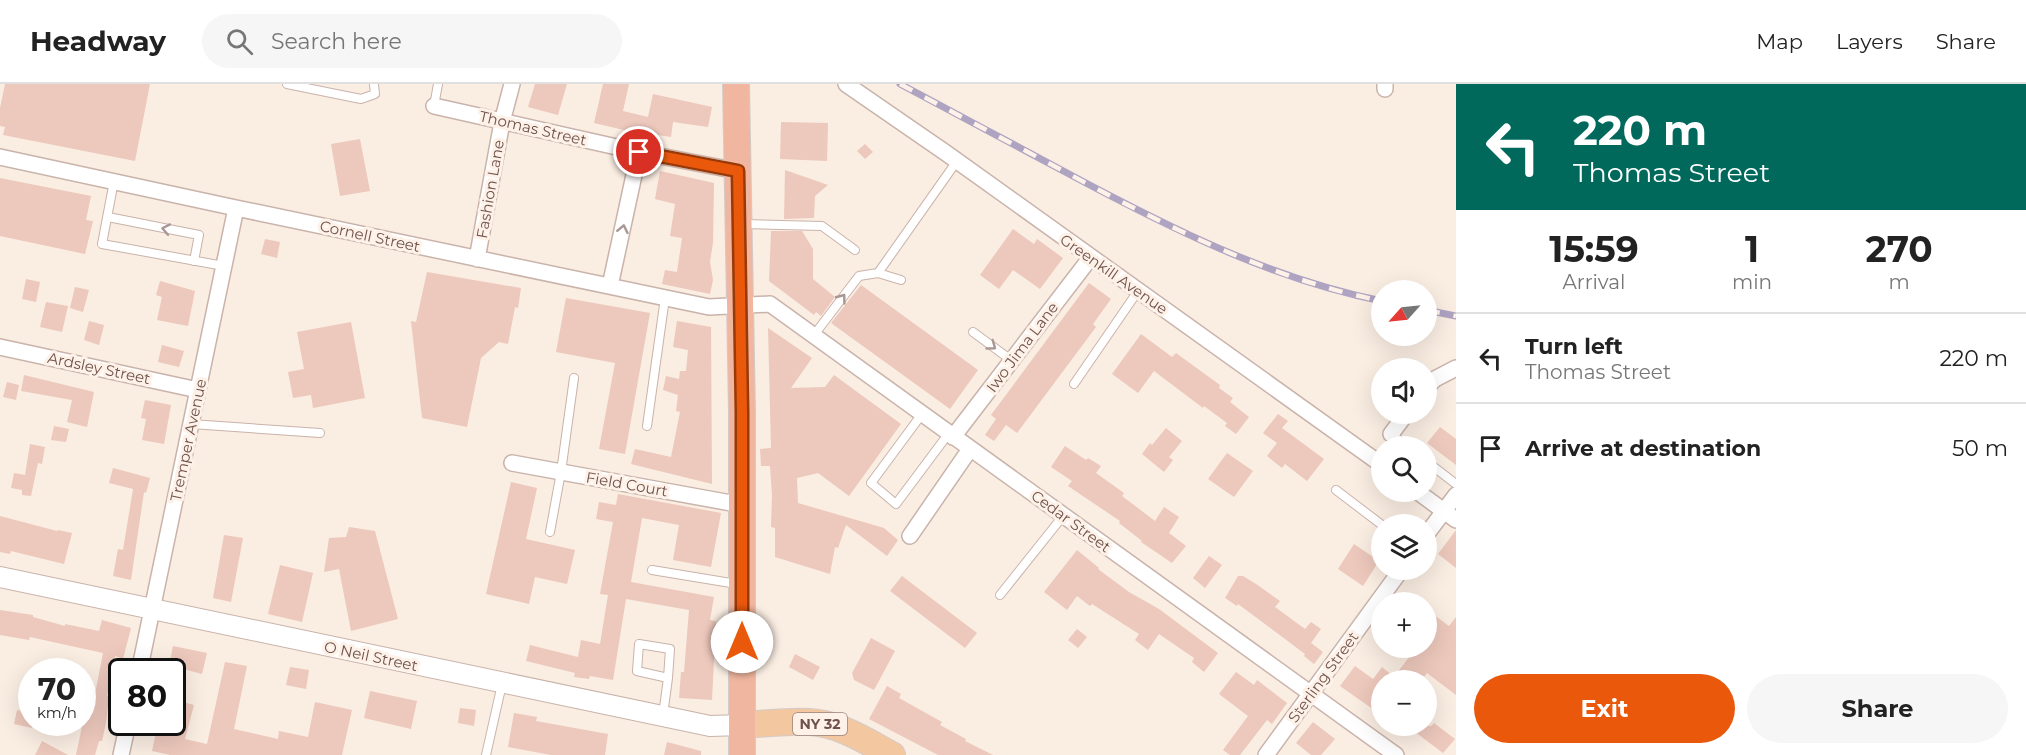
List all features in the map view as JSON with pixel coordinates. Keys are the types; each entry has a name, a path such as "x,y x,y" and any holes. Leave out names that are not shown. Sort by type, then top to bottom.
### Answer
{"highway":[{"path":"736,84 742,505 742,755"}],"main road":[{"name":"NY 32","path":"742,725 811,722 834,727 866,745 892,755"}],"street":[{"name":"Fashion Lane","path":"477,259 502,122 512,84"},
{"name":"Greenkill Avenue","path":"846,84 1371,457"},
{"name":"Thomas Street","path":"434,106 639,152 738,171"},
{"path":"610,286 639,152"},
{"name":"Cornell Street","path":"0,156 709,307 740,306"},
{"name":"Tremper Avenue","path":"142,658 236,208"},
{"name":"Iwo Jima Lane","path":"951,435 1091,257"},
{"name":"Cedar Street","path":"740,306 770,304 1396,755"},
{"name":"Ardsley Street","path":"0,347 198,390"},
{"path":"1437,378 1456,368"},
{"path":"1390,434 1398,424"},
{"path":"910,536 970,448"},
{"name":"Field Court","path":"512,463 742,505"},
{"path":"1437,526 1450,515 1456,495"},
{"path":"1432,502 1450,515"},
{"name":"O Neil Street","path":"0,577 710,726 742,725"},
{"name":"Sterling Street","path":"1266,755 1394,580"},
{"path":"121,755 125,736"}],"lane":[{"path":"288,84 361,99 375,94 374,84"},
{"path":"434,106 438,84"},
{"path":"878,273 957,161"},
{"path":"114,181 102,244 224,266"},
{"path":"108,217 199,235 194,261"},
{"path":"739,224 822,226 855,250"},
{"path":"814,335 858,276 878,273 901,280"},
{"path":"1074,384 1138,291"},
{"path":"647,426 665,298"},
{"path":"973,332 1011,360"},
{"path":"550,532 574,378"},
{"path":"922,414 871,483 896,504 951,435"},
{"path":"191,424 321,433"},
{"path":"1437,470 1456,484"},
{"path":"1336,490 1371,517"},
{"path":"1000,595 1063,516"},
{"path":"652,570 742,585"},
{"path":"663,715 668,678 670,649 639,644 637,671 668,678"},
{"path":"486,755 503,682"}],"building":[{"path":"5,84 150,84 135,161 3,135 5,127 0,126 0,108"},
{"path":"535,84 567,84 558,115 528,107"},
{"path":"603,84 629,84 623,111 648,117 653,94 712,107 708,127 673,122 671,137 594,123"},
{"path":"781,122 828,123 827,161 780,159"},
{"path":"360,139 370,191 340,196 331,144"},
{"path":"865,144 873,152 865,159 857,151"},
{"path":"785,170 828,185 815,196 814,218 784,219"},
{"path":"660,171 714,183 713,243 710,262 713,280 710,294 662,284 665,270 677,272 682,238 670,236 675,204 655,199"},
{"path":"0,178 91,196 86,220 93,221 85,254 0,236"},
{"path":"1013,229 1034,244 1037,239 1063,258 1040,289 1013,270 999,289 980,275"},
{"path":"771,231 802,231 813,249 813,279 835,297 821,316 816,312 814,315 769,281"},
{"path":"265,239 280,242 277,258 261,254"},
{"path":"427,272 521,288 508,344 499,342 481,358 467,427 422,418 411,321 416,322"},
{"path":"26,279 40,282 36,302 22,299"},
{"path":"160,281 195,291 188,326 157,320 162,297 156,295"},
{"path":"1089,283 1111,299 1093,324 1096,327 1017,433 1006,425 994,441 985,435 996,419 991,415"},
{"path":"861,285 978,370 950,409 831,323"},
{"path":"75,287 89,290 83,312 70,308"},
{"path":"566,298 650,313 625,454 599,449 615,363 556,352"},
{"path":"46,302 68,306 62,332 40,327"},
{"path":"89,321 104,325 99,345 84,340"},
{"path":"677,321 711,327 712,484 631,464 635,449 671,457 680,412 676,411 678,395 663,390 666,376 679,379 680,371 686,371 688,350 673,347"},
{"path":"351,322 365,398 313,408 311,395 293,398 288,372 304,369 297,332"},
{"path":"768,328 812,358 791,388 825,387 834,375 901,424 849,496 818,473 797,478 798,503 884,528 898,540 887,556 846,525 838,548 835,547 830,574 775,557 775,528 771,527 770,466 761,466 760,449 771,448"},
{"path":"1141,334 1172,357 1176,353 1220,385 1219,388 1233,398 1230,402 1249,417 1236,434 1225,426 1227,423 1154,371 1138,393 1112,374"},
{"path":"162,345 184,351 179,367 158,362"},
{"path":"24,375 94,392 87,427 67,422 72,400 21,391"},
{"path":"7,382 19,385 16,400 3,397"},
{"path":"145,400 171,405 164,444 142,440 146,419 141,418"},
{"path":"1278,414 1288,421 1282,428 1324,459 1307,481 1285,464 1282,468 1267,456 1277,443 1263,433"},
{"path":"54,426 69,429 66,442 51,440"},
{"path":"1440,427 1456,439 1456,465 1437,451 1437,436 1433,436"},
{"path":"1166,428 1182,441 1169,457 1173,460 1164,472 1142,454"},
{"path":"30,444 45,447 42,464 38,463 31,496 22,495 22,490 11,488 14,473 25,475"},
{"path":"1065,446 1086,460 1088,458 1101,466 1096,473 1124,493 1122,496 1155,521 1164,507 1179,517 1169,533 1186,546 1172,563 1141,542 1119,523 1120,521 1068,486 1072,481 1051,467"},
{"path":"1227,453 1253,471 1234,497 1208,479"},
{"path":"113,468 150,478 146,493 144,492 131,580 113,576 118,549 123,550 133,489 109,483"},
{"path":"511,482 537,488 526,539 575,550 567,584 535,577 529,604 486,594"},
{"path":"618,494 721,513 711,567 673,560 679,525 642,518 631,582 714,597 710,620 716,621 712,700 679,698 681,672 684,672 689,610 626,599 613,680 590,676 589,679 574,677 575,673 526,661 530,645 578,657 581,640 600,644 608,595 600,594 613,522 596,519 599,502 616,505"},
{"path":"0,516 72,533 64,564 11,551 10,554 0,552"},
{"path":"349,527 375,531 398,619 351,631 339,569 324,572 329,538 346,537"},
{"path":"1456,530 1456,568 1438,554"},
{"path":"224,535 243,538 231,602 213,598"},
{"path":"1354,544 1371,556 1371,574 1363,586 1338,569"},
{"path":"1077,550 1129,592 1159,609 1218,653 1204,672 1192,662 1194,658 1159,634 1148,650 1135,640 1139,634 1092,604 1090,606 1077,596 1067,610 1044,592"},
{"path":"1209,556 1222,565 1205,588 1193,578"},
{"path":"280,565 313,573 302,622 268,614"},
{"path":"902,576 977,633 965,648 890,591"},
{"path":"1238,576 1243,576 1280,601 1275,607 1305,629 1311,622 1321,629 1311,643 1323,652 1314,664 1304,656 1305,654 1265,624 1238,604 1237,606 1225,598"},
{"path":"0,610 33,615 33,617 65,626 65,624 99,631 102,620 131,628 123,658 115,656 115,658 108,658 106,723 102,741 99,741 95,755 76,755 80,736 96,736 96,689 103,653 30,637 29,640 0,635"},
{"path":"1437,617 1449,626 1456,617 1456,695 1437,681 1437,670 1399,670 1408,658 1437,658"},
{"path":"1077,629 1087,637 1078,648 1068,640"},
{"path":"871,638 895,651 874,690 854,680 852,673"},
{"path":"173,646 207,653 202,674 186,670 186,658 171,658"},
{"path":"795,654 820,667 813,680 789,667"},
{"path":"225,662 247,666 234,729 278,739 279,731 308,737 315,702 352,710 342,755 170,755 152,751 155,736 186,736 185,739 207,744"},
{"path":"1355,666 1371,678 1371,708 1340,686"},
{"path":"290,667 309,670 306,689 286,685"},
{"path":"1236,672 1254,685 1257,680 1287,703 1272,724 1267,720 1240,755 1230,755 1223,750 1248,716 1219,694"},
{"path":"887,686 901,694 899,698 942,722 940,725 993,755 938,755 869,719"},
{"path":"370,691 417,701 411,729 364,718"},
{"path":"186,703 194,705 186,735"},
{"path":"460,708 476,710 474,726 458,723"},
{"path":"17,710 18,710 18,725 14,724"},
{"path":"514,713 537,717 536,721 608,734 605,755 551,755 508,747"},
{"path":"1313,722 1335,739 1321,755 1311,755 1296,743"},
{"path":"1437,725 1455,739 1443,753 1420,736 1437,736"},
{"path":"42,741 68,755 35,755"},
{"path":"667,742 701,751 701,755 664,755"}],"railway":[{"path":"900,84 1182,232 1260,265 1300,279 1371,298"},
{"path":"1437,312 1456,316"}],"route":[{"path":"639,152 738,171 742,412 742,642"}]}
